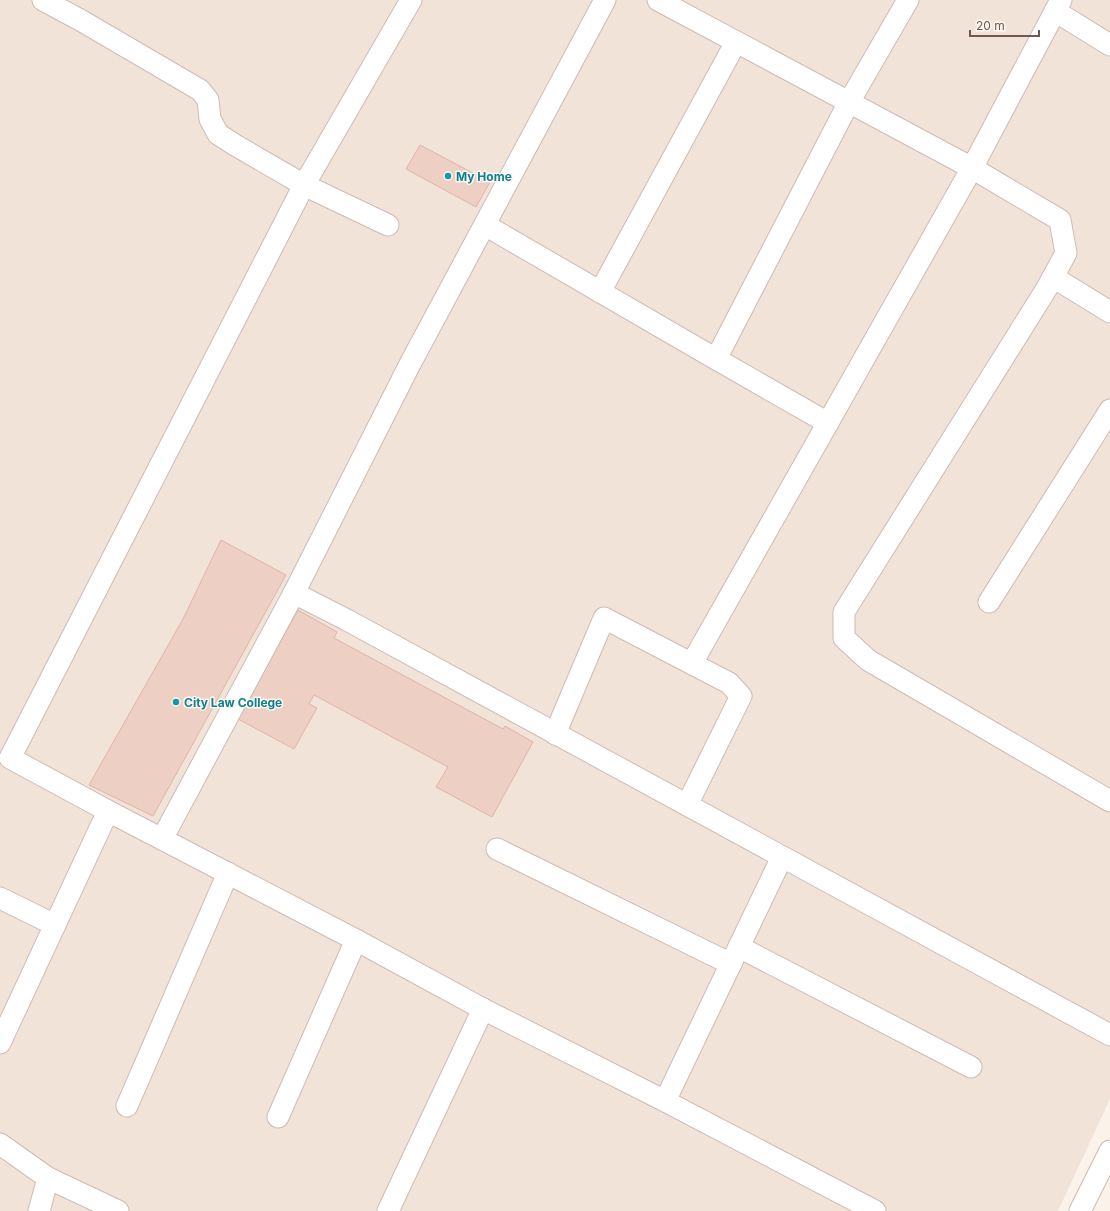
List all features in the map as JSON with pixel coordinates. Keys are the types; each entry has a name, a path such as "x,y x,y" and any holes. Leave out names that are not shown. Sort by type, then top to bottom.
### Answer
{"street":[{"path":"43,0 200,90 208,100 210,120 218,134 234,145 304,185 388,225"},
{"path":"411,0 304,185 5,755 108,811 356,940 483,1009 875,1211"},
{"path":"162,839 294,593 410,364 605,0"},
{"path":"658,0 972,168 1060,220 1066,253 1053,277 844,612 844,638 868,660 1110,801"},
{"path":"716,359 848,102 908,0"},
{"path":"692,663 972,168 1058,6 1110,45"},
{"path":"600,292 736,42"},
{"path":"485,225 828,423"},
{"path":"1053,277 1110,312"},
{"path":"989,602 1110,410"},
{"path":"294,593 347,620 1110,1035"},
{"path":"555,734 604,618 692,663 729,683 741,696 687,805"},
{"path":"0,1044 108,811"},
{"path":"497,848 735,955 971,1067"},
{"path":"664,1101 782,857"},
{"path":"127,1106 228,873"},
{"path":"0,898 55,925"},
{"path":"278,1117 356,940"},
{"path":"388,1211 483,1009"},
{"path":"0,1144 48,1178 118,1211"},
{"path":"1080,1211 1110,1151"},
{"path":"39,1211 48,1178"}],"shaded area":[{"path":"0,0 1110,0 1110,1099 1058,1211 0,1211"}],"building":[{"name":"My Home","path":"420,145 490,182 476,207 406,169"},
{"name":"City Law College","path":"221,540 286,575 153,816 89,785 183,619"},
{"path":"298,610 337,632 334,638 503,729 505,726 533,742 492,817 436,787 448,767 314,695 309,704 317,708 294,749 238,719"}],"place":[{"name":"My Home","path":"448,176"},
{"name":"City Law College","path":"176,702"}]}
